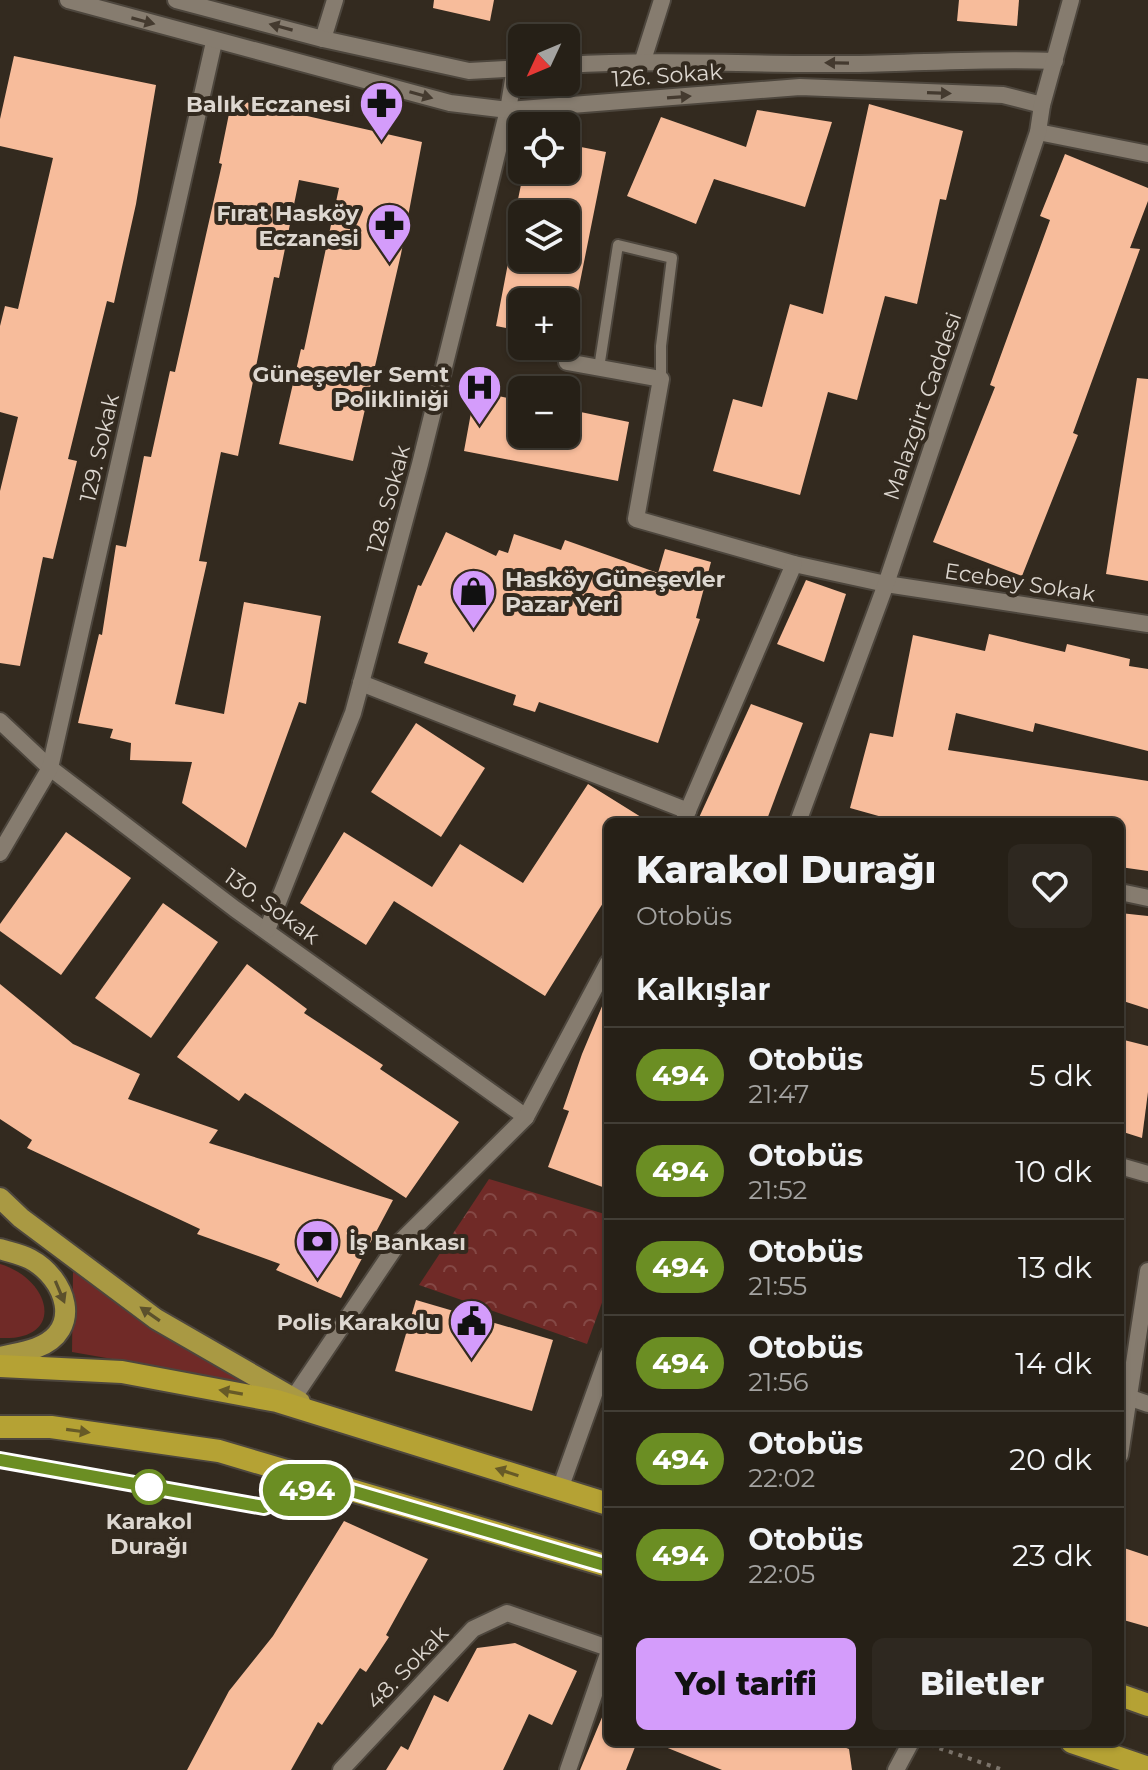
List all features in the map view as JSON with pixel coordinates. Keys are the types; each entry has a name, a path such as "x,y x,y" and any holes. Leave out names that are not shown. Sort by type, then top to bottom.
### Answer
{"highway":[{"path":"0,1366 122,1372 277,1401 368,1426 604,1503"},
{"path":"0,1427 51,1427 219,1451 604,1565"},
{"path":"1124,1696 1148,1705"},
{"path":"1084,1746 1148,1768"}],"main road":[{"path":"0,1198 21,1218 156,1319 292,1400 368,1426"},
{"path":"0,1218 21,1218"},
{"path":"0,1249 31,1259 60,1284 67,1310 58,1334 38,1348 0,1357"}],"street":[{"name":"126. Sokak","path":"68,0 214,42 301,61 450,103 508,110 800,87 1003,95 1042,105"},
{"path":"176,0 323,39 469,71 508,69"},
{"path":"323,39 335,0"},
{"path":"643,60 662,0"},
{"name":"Malazgirt Caddesi","path":"799,818 886,584 1038,132 1042,105 1071,0"},
{"name":"129. Sokak","path":"0,853 50,768 214,42"},
{"name":"126. Sokak","path":"580,64 643,60 858,64 1002,58 1055,61"},
{"name":"128. Sokak","path":"267,930 353,713 420,464 511,96"},
{"path":"1038,132 1148,154"},
{"path":"567,362 661,379"},
{"name":"Ecebey Sokak","path":"661,379 636,519 794,564 886,584 1148,624"},
{"path":"361,683 686,817 794,564"},
{"name":"130. Sokak","path":"0,721 50,768 526,1117"},
{"path":"1124,893 1148,898"},
{"path":"292,1400 396,1246 526,1117 604,971"},
{"path":"1124,1167 1148,1174"},
{"path":"1148,1271 1124,1396 1148,1404"},
{"path":"560,1489 604,1366"},
{"name":"48. Sokak","path":"341,1770 473,1629 507,1613 604,1647"},
{"path":"568,1770 604,1666"},
{"path":"896,1770 909,1746"}],"lane":[{"path":"599,368 618,245 672,258 661,346 661,379"},
{"path":"0,1460 264,1507 324,1483"}],"path":[{"path":"932,1746 1003,1770"}],"green space":[{"path":"489,1179 604,1214 604,1297 587,1344 419,1285"},
{"path":"0,1264 31,1282 44,1308 43,1320 35,1330 21,1336 0,1338"},
{"path":"73,1272 244,1382 72,1352"}],"building":[{"path":"434,0 494,0 490,21 433,8"},
{"path":"959,0 1019,0 1017,26 957,21"},
{"path":"14,56 156,85 136,204 114,303 107,301 68,459 77,461 53,559 43,557 20,666 0,663 0,491 18,417 0,412 0,326 5,306 18,309 53,158 0,146 0,119"},
{"path":"232,99 422,142 401,254 353,461 279,444 301,349 304,350 339,188 299,180 279,278 274,277 238,456 221,452 199,561 207,562 175,704 224,714 244,602 321,616 306,704 299,702 246,848 182,803 192,762 130,760 131,743 110,738 113,729 78,723 99,634 102,635 116,545 126,547 144,456 151,457 170,371 175,372 222,164 219,163"},
{"path":"869,104 963,131 946,200 940,199 917,304 885,296 857,400 828,392 800,495 713,471 733,399 762,407 790,304 823,314"},
{"path":"757,110 832,122 805,207 714,179 696,224 627,196 661,117 746,147"},
{"path":"580,147 606,152 579,288 508,288 508,328 496,326 508,263 508,272 580,272 580,200 518,200 521,184 580,184"},
{"path":"1065,154 1148,188 1148,201 1130,248 1140,249 1073,433 1078,435 1022,576 933,542 995,387 990,385 1050,220 1040,216"},
{"path":"1137,378 1148,379 1148,581 1106,574"},
{"path":"475,391 508,398 508,448 580,448 580,412 629,422 618,481 464,451"},
{"name":"Hasköy Güneşevler Pazar Yeri","path":"446,532 496,556 499,550 508,553 514,534 561,550 565,540 658,573 665,549 711,562 696,618 700,619 658,743 539,702 535,712 513,705 516,695 424,663 428,653 398,643 418,585 421,586"},
{"path":"806,580 846,594 824,662 777,644"},
{"path":"989,634 1065,652 1067,644 1130,659 1129,666 1148,669 1148,751 1035,723 1033,732 956,713 948,750 1148,781 1148,871 1124,868 1124,818 886,818 850,808 870,733 893,737 913,635 985,651"},
{"path":"751,704 803,723 767,818 699,818"},
{"path":"416,723 485,768 441,837 371,792"},
{"path":"588,784 643,818 604,818 604,901 545,996 394,901 366,945 300,903 344,832 432,887 460,844 523,883"},
{"path":"66,832 131,878 61,975 0,931 0,924"},
{"path":"163,903 218,942 151,1038 95,998"},
{"path":"1124,913 1148,916 1148,1009 1124,1001"},
{"path":"247,964 307,1009 304,1013 383,1065 380,1069 459,1122 406,1198 245,1093 239,1101 177,1057"},
{"path":"0,984 73,1044 140,1074 128,1099 218,1130 209,1143 393,1200 341,1298 276,1270 280,1264 197,1234 200,1229 27,1148 32,1140 0,1119"},
{"path":"604,1002 604,1188 548,1167 569,1111 563,1109"},
{"path":"1124,1040 1148,1046 1148,1092 1142,1138 1124,1132"},
{"path":"416,1300 553,1340 532,1411 395,1371"},
{"path":"344,1521 428,1559 386,1635 389,1637 366,1672 360,1668 322,1725 318,1722 291,1770 187,1770 229,1691 273,1636"},
{"path":"1124,1548 1148,1556 1148,1627 1124,1620"},
{"path":"515,1643 577,1671 552,1725 529,1714 503,1770 386,1770 401,1746 408,1750 434,1695 448,1702 477,1648"},
{"path":"604,1713 604,1746 635,1746 626,1770 580,1770"},
{"path":"663,1746 841,1746 849,1749 852,1770 722,1770"}],"bus line":[{"name":"494","path":"0,1460 264,1507 324,1483 604,1565"}],"place":[{"name":"Balık Eczanesi","path":"382,143"},
{"name":"Fırat Hasköy Eczanesi","path":"390,265"},
{"name":"Güneşevler Semt Polikliniği","path":"480,426"},
{"name":"Hasköy Güneşevler Pazar Yeri","path":"474,631"},
{"name":"İş Bankası","path":"318,1281"},
{"name":"Polis Karakolu","path":"471,1361"},
{"name":"Karakol Durağı","path":"149,1487"}]}
